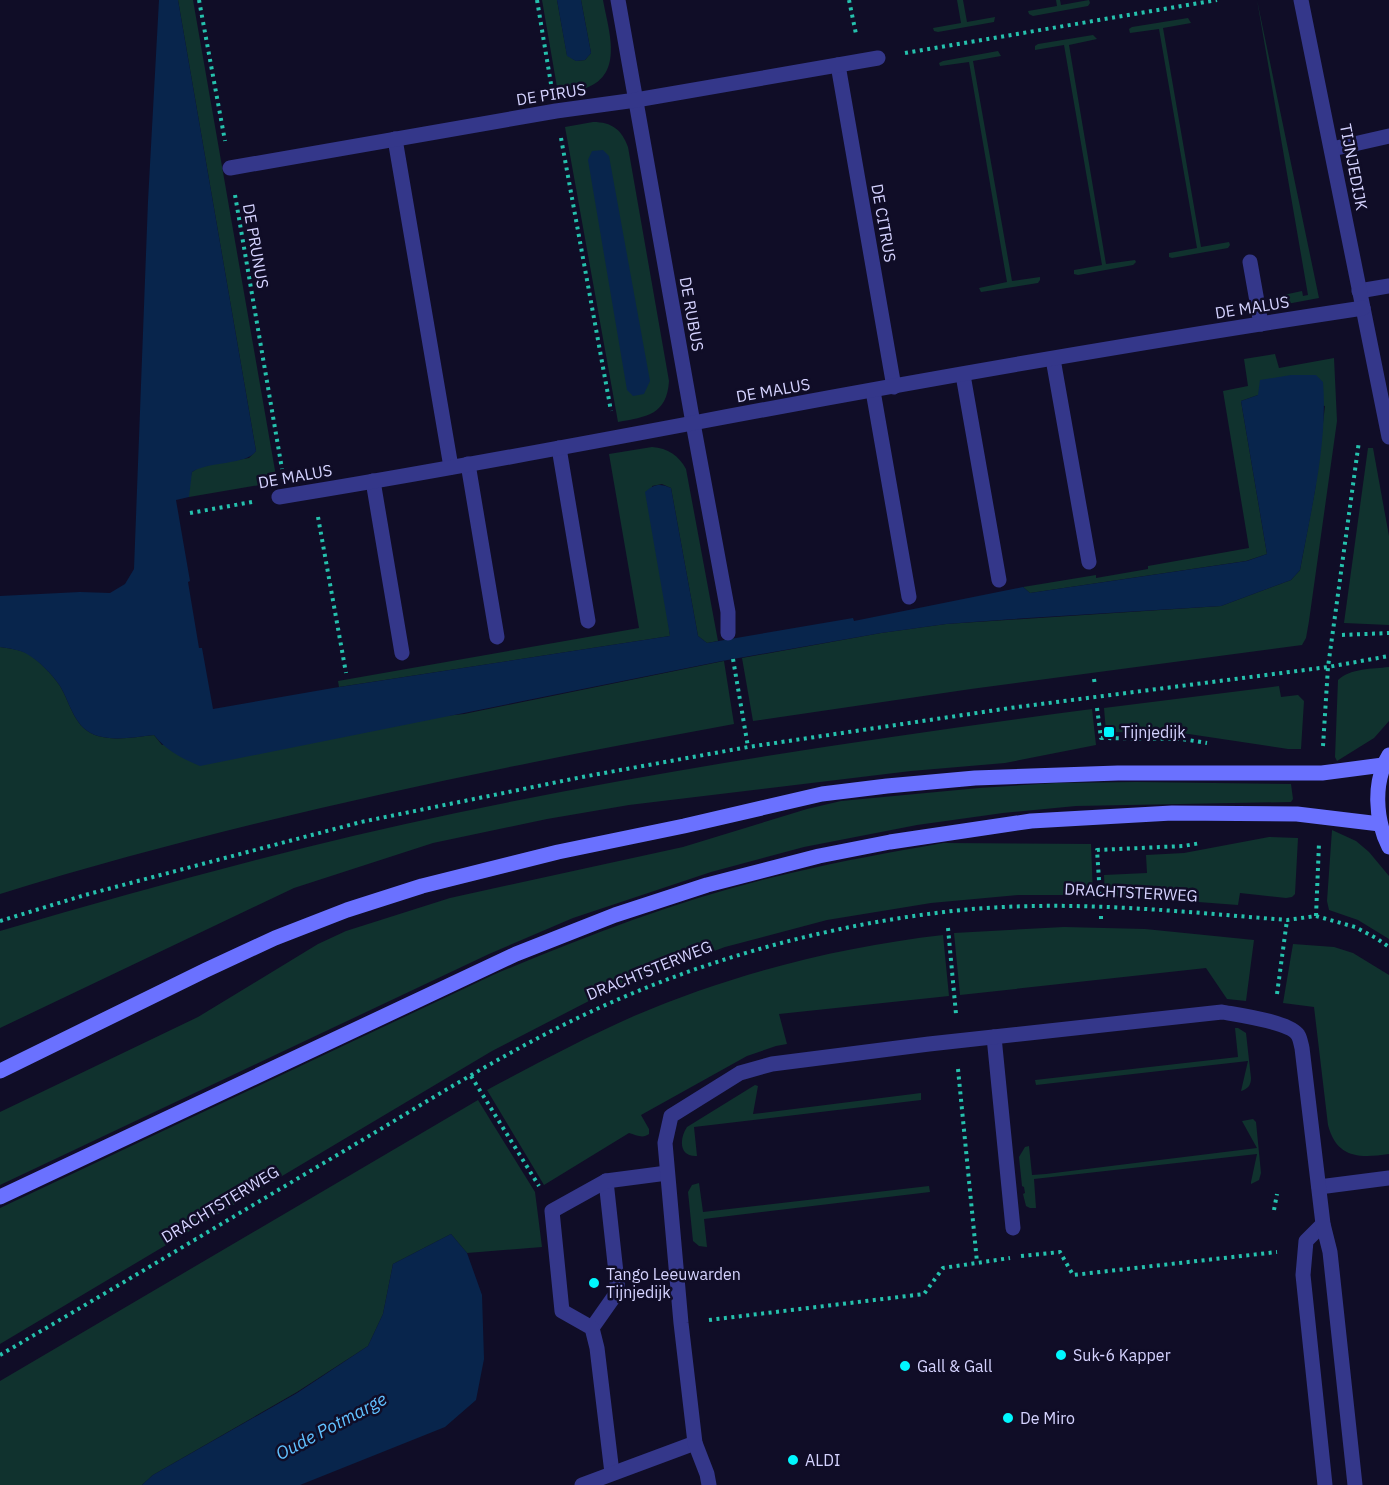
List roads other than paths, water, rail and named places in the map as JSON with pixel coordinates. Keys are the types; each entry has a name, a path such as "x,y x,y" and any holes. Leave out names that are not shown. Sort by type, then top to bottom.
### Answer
{"main road":[{"path":"0,1071 275,938 346,910 422,886 558,852 822,794 975,778 1106,773 1322,773 1386,760 1377,794 1380,824 1389,847"},
{"path":"0,1197 516,954 615,915 717,882 819,856 890,842 1031,821 1172,813 1297,814 1380,824"}],"street":[{"name":"DE RUBUS","path":"618,0 728,612 728,633"},
{"name":"TIJNJEDIJK","path":"1301,0 1389,437"},
{"name":"DE PIRUS","path":"230,168 878,58"},
{"name":"DE CITRUS","path":"838,65 894,387"},
{"path":"1332,149 1389,136"},
{"path":"394,139 451,467"},
{"path":"1250,262 1261,324"},
{"path":"1359,291 1389,286"},
{"name":"DE MALUS","path":"283,496 615,439 1053,359 1363,308"},
{"path":"1053,359 1089,562"},
{"path":"963,375 999,580"},
{"path":"873,391 909,597"},
{"path":"559,448 588,621"},
{"path":"468,464 497,637"},
{"path":"373,481 402,653"},
{"path":"709,1485 695,1443 681,1323 665,1143 671,1116 740,1073 772,1064 1222,1012 1288,1027 1298,1034 1302,1048 1323,1224 1330,1252 1355,1485"},
{"path":"994,1037 1013,1228"},
{"path":"612,1473 597,1348 592,1328 562,1311 552,1211 606,1180 667,1173"},
{"path":"1319,1187 1389,1178"},
{"path":"592,1328 618,1292 606,1180"},
{"path":"1323,1224 1306,1241 1303,1275 1325,1485"},
{"path":"582,1485 695,1443"}],"water":[{"path":"159,0 178,0 256,451 245,459 208,466 192,472 189,497 176,500 199,648 202,648 213,709 333,688 670,636 645,492 657,485 671,488 698,636 707,643 853,618 854,621 1023,587 1030,593 1247,561 1267,554 1241,401 1258,395 1260,380 1291,375 1316,375 1323,382 1323,429 1318,476 1300,570 1291,580 1221,606 946,624 881,633 722,661 200,766 175,754 154,735 111,738 90,733 78,722 60,686 45,668 24,653 0,647 0,596 80,592 110,593 125,584 134,569 148,201"},
{"path":"557,0 581,0 591,53 585,60 576,61 567,56"},
{"path":"603,150 609,156 650,381 644,394 633,396 627,390 588,160 592,151"},
{"name":"Oude Potmarge","path":"451,1234 467,1253 482,1295 484,1359 476,1400 445,1427 300,1485 142,1485 153,1475 297,1393 368,1346 383,1314 393,1264"}],"place":[{"name":"Tijnjedijk","path":"1109,732"},
{"name":"Tango Leeuwarden Tijnjedijk","path":"594,1283"},
{"name":"Suk-6 Kapper","path":"1061,1355"},
{"name":"Gall & Gall","path":"905,1366"},
{"name":"De Miro","path":"1008,1418"},
{"name":"ALDI","path":"793,1460"}]}
